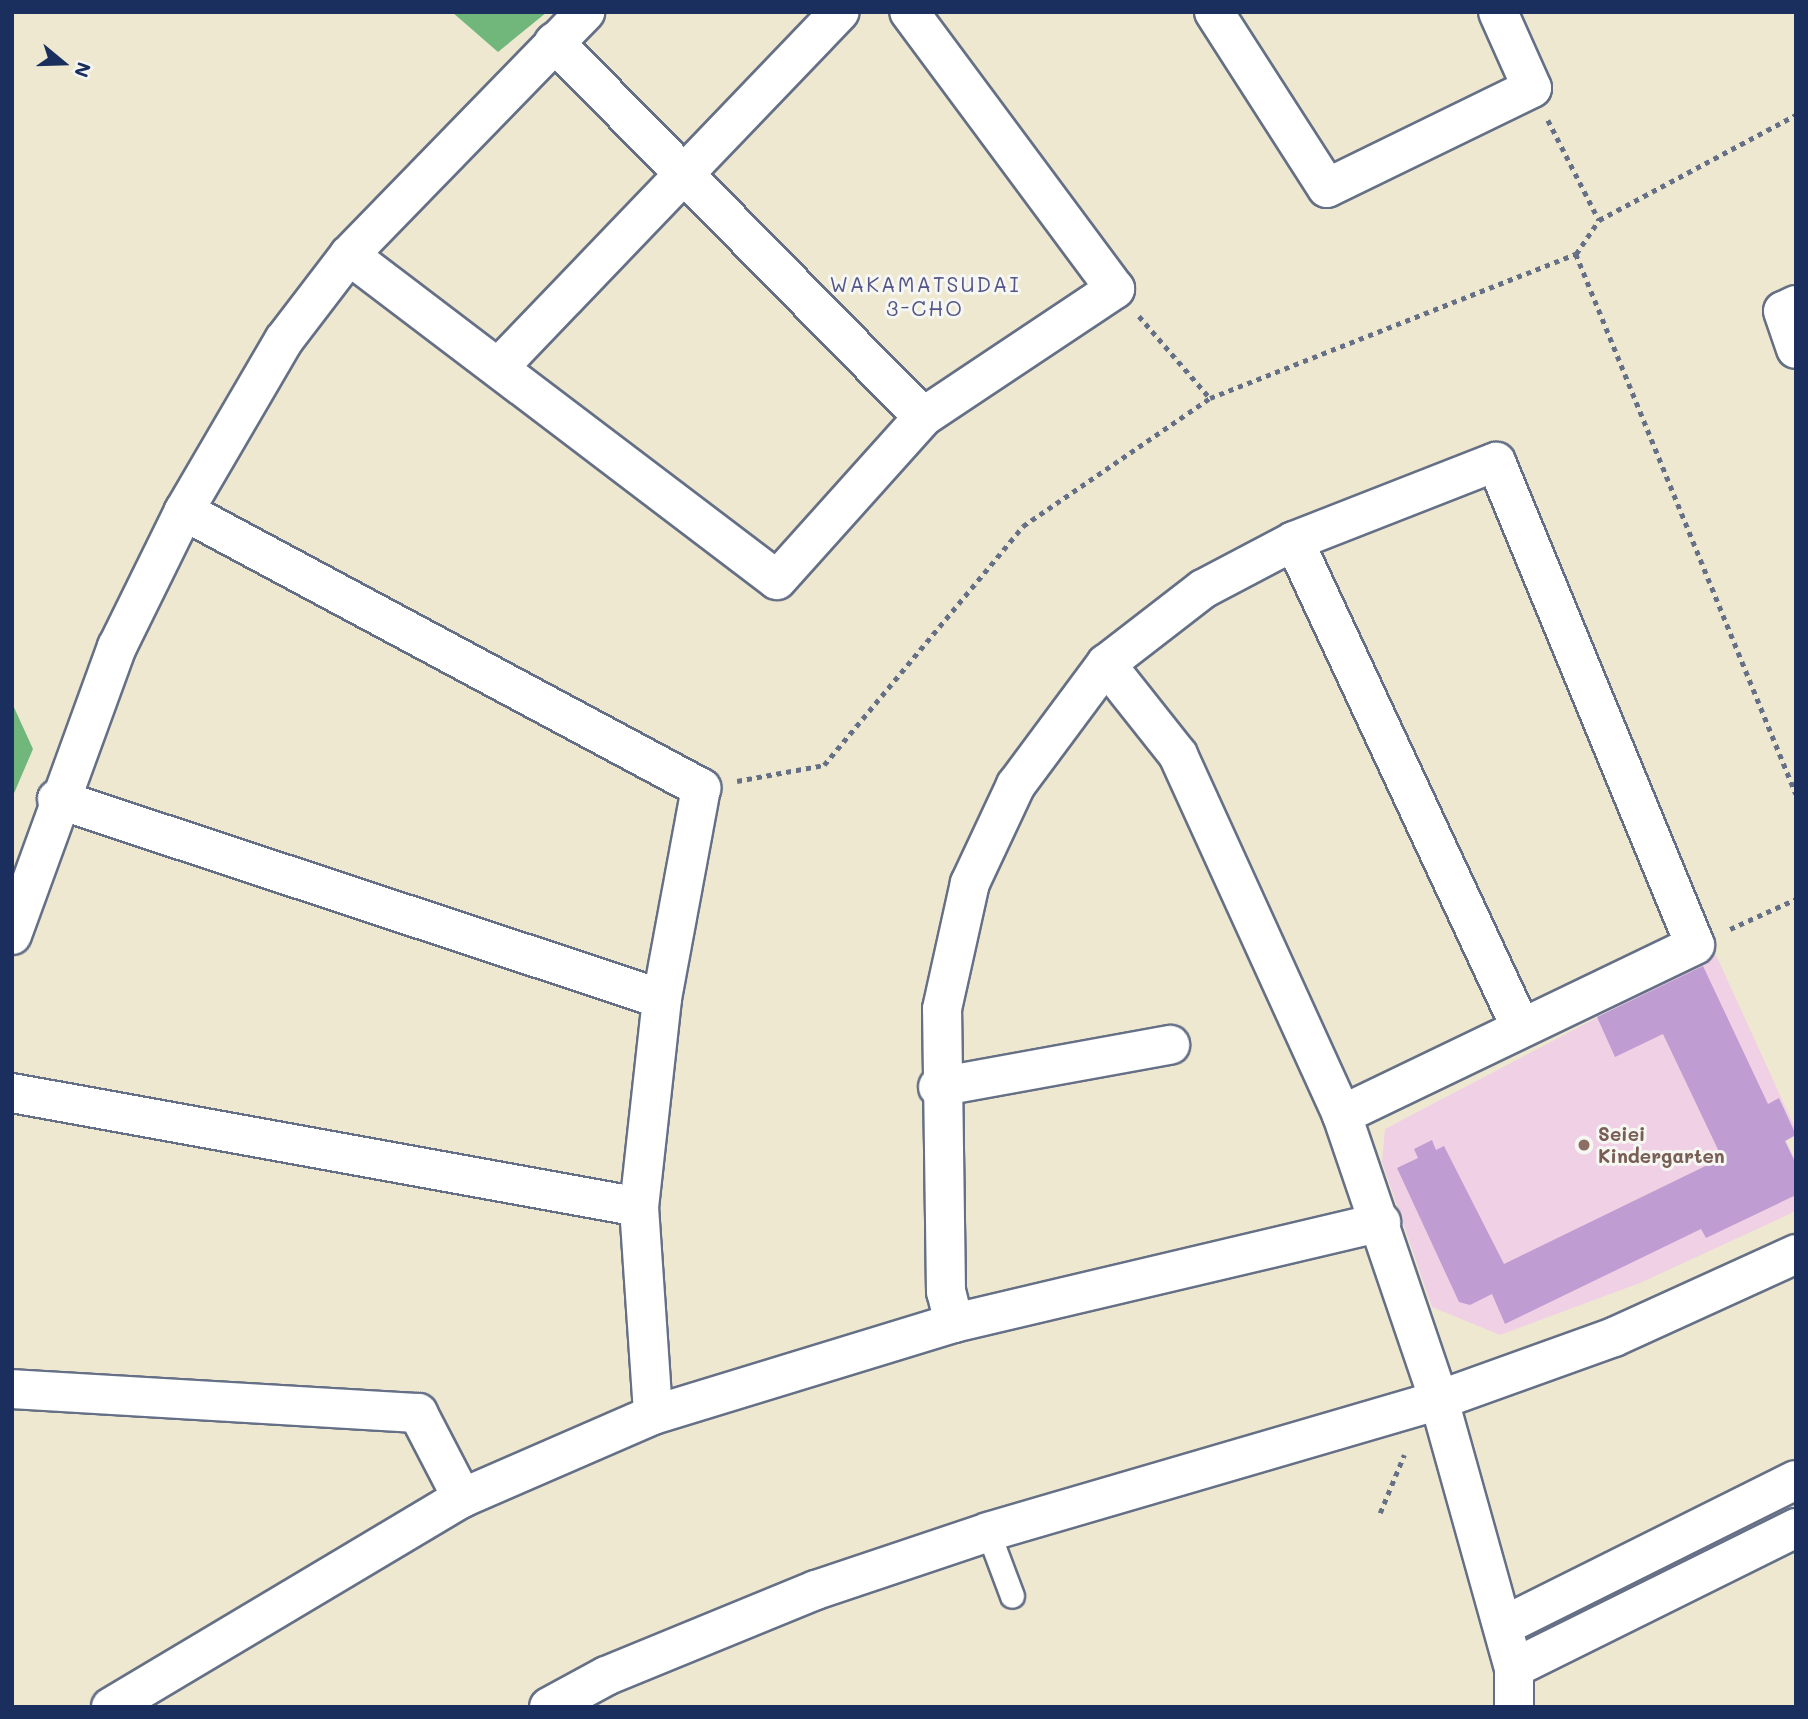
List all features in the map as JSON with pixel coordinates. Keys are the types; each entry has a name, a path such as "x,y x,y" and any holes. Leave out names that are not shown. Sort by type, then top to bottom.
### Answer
{"street":[{"path":"12,935 57,799 117,647 184,511 284,340 349,255 584,12"},
{"path":"499,367 683,169 840,12"},
{"path":"349,255 777,580 923,417 1115,289 909,12"},
{"path":"1214,12 1327,188 1532,88 1498,12"},
{"path":"554,42 683,169 923,417"},
{"path":"1796,305 1783,311 1796,349"},
{"path":"954,1323 946,1292 939,1087 942,1009 970,883 1016,785 1106,664 1203,589 1294,541 1496,462 1695,945 1342,1115"},
{"path":"184,511 701,788 662,999 639,1207 653,1415"},
{"path":"1294,541 1521,1028"},
{"path":"1106,664 1178,755 1342,1115 1381,1222 1439,1400 1514,1668 1514,1707"},
{"path":"57,799 662,999"},
{"path":"939,1087 1170,1045"},
{"path":"12,1093 639,1207"},
{"path":"111,1707 461,1498 653,1415 954,1323 1381,1222"},
{"path":"549,1707 606,1676 816,1590 988,1532 1439,1400 1614,1337 1796,1254"},
{"path":"12,1388 418,1413 461,1498"},
{"path":"1503,1626 1796,1480"},
{"path":"1514,1668 1796,1528"}],"lane":[{"path":"988,1532 1012,1596"}],"path":[{"path":"1532,88 1599,220"},
{"path":"701,788 824,765 1023,526 1210,398 1576,254 1599,220 1796,115"},
{"path":"1576,254 1796,794"},
{"path":"1115,289 1210,398"},
{"path":"1695,945 1796,899"},
{"path":"1380,1513 1404,1455"}],"shaded area":[{"name":"Seiei Kindergarten","path":"1716,955 1796,1130 1786,1141 1796,1162 1796,1211 1640,1283 1500,1335 1432,1307 1382,1162 1385,1129"}],"green space":[{"path":"452,12 547,12 498,52"},
{"path":"12,703 33,749 12,798"}],"building":[{"path":"1703,966 1768,1104 1779,1098 1796,1135 1785,1141 1796,1164 1796,1195 1706,1238 1701,1229 1505,1324 1492,1294 1470,1305 1459,1302 1397,1168 1418,1158 1414,1149 1432,1140 1436,1150 1444,1146 1504,1264 1722,1158 1663,1034 1615,1057 1597,1017"}],"place":[{"name":"Seiei Kindergarten","path":"1584,1145"}],"district":[{"name":"WAKAMATSUDAI 3-CHO","path":"925,296"}]}
